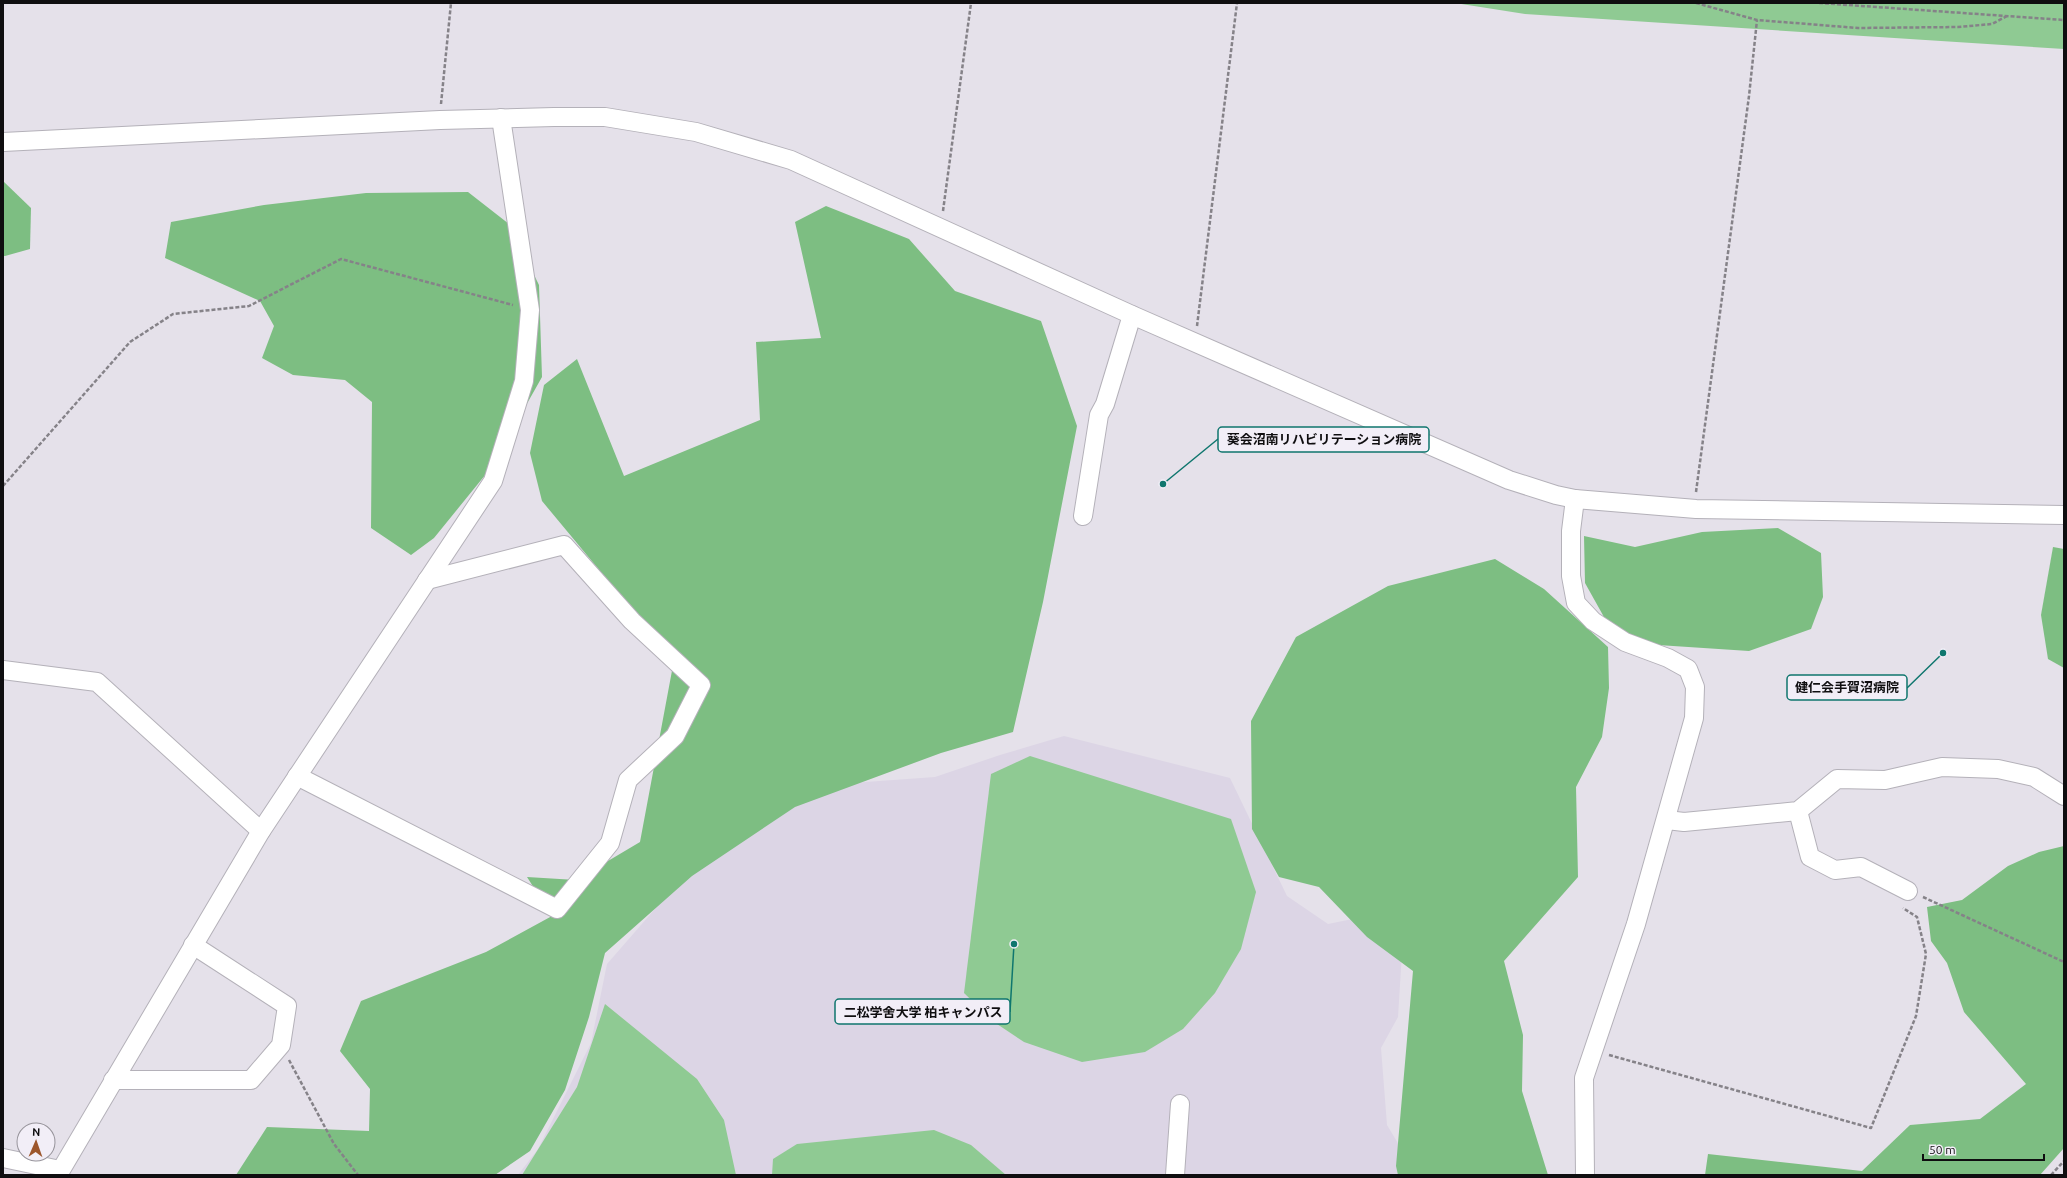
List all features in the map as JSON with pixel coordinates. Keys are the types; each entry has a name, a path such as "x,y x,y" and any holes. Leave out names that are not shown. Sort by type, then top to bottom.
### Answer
{"street":[{"path":"3,142 501,118 605,117 696,132 790,160 941,227 1132,315 1195,341 1509,480 1556,495 1575,499 1696,508 2064,515"},
{"path":"3,1158 59,1173 261,831 493,481 524,381 530,310 501,118"},
{"path":"1083,516 1099,415 1106,404 1132,315"},
{"path":"1575,499 1571,531 1571,576 1576,603 1593,620 1625,642 1668,658 1688,669 1695,687 1694,718 1667,820 1636,924 1584,1078 1585,1175"},
{"path":"297,776 557,909 610,843 628,780 675,736 701,685 632,621 564,545 427,580"},
{"path":"3,670 97,682 261,831"},
{"path":"1667,820 1684,822 1798,811 1838,779 1885,780 1942,767 1998,769 2034,777 2064,796"},
{"path":"1798,811 1810,857 1835,870 1861,867 1903,898"},
{"path":"113,1080 251,1080 281,1045 287,1006 193,946"},
{"path":"1175,1175 1180,1104"}],"path":[{"path":"440,120 452,3"},
{"path":"941,227 971,3"},
{"path":"1195,341 1237,3"},
{"path":"1696,3 1757,20 1858,28 1958,27 1992,24 2007,16"},
{"path":"1818,3 2064,20"},
{"path":"1696,508 1696,489 1748,103 1757,20"},
{"path":"3,486 130,342 173,314 249,306 341,259 530,310"},
{"path":"1903,898 2064,962"},
{"path":"1593,1051 1871,1128 1916,1016 1926,954 1916,917 1903,898"},
{"path":"281,1045 334,1144 358,1175"},
{"path":"2051,1175 2064,1161"}],"shaded area":[{"path":"1064,736 1230,778 1287,896 1328,924 1392,911 1404,920 1398,1017 1381,1048 1387,1125 1417,1175 518,1175 538,1149 591,1043 607,964 702,855 810,786 935,777 1000,755"}],"green space":[{"path":"1455,3 2064,3 2064,49 1525,14"},
{"path":"3,181 31,208 30,249 5,256 3,256"},
{"path":"468,192 509,224 539,285 542,377 490,469 434,538 411,555 371,528 372,402 345,380 293,375 262,358 274,326 260,301 165,258 171,222 264,205 366,193"},
{"path":"826,206 909,239 955,291 1041,321 1077,426 1043,602 1013,732 941,753 795,807 692,876 605,953 589,1017 565,1090 530,1151 495,1175 236,1175 267,1127 369,1131 370,1089 340,1051 361,1001 486,952 552,916 527,877 576,880 640,842 674,660 542,501 530,453 544,385 577,359 624,476 760,420 756,342 821,338 795,222"},
{"path":"1778,528 1821,553 1823,597 1811,629 1749,651 1658,645 1609,626 1585,583 1584,536 1635,547 1702,532"},
{"path":"2053,547 2064,549 2064,668 2048,659 2041,615"},
{"path":"1495,559 1544,589 1608,647 1609,688 1602,737 1576,787 1578,877 1504,961 1523,1035 1522,1091 1548,1175 1398,1175 1396,1166 1413,971 1367,937 1319,887 1279,877 1252,829 1251,721 1296,637 1388,586"},
{"path":"1030,756 1231,819 1256,892 1241,949 1215,993 1183,1029 1145,1052 1082,1062 1024,1042 994,1022 964,993 991,774"},
{"path":"2064,846 2064,1148 2040,1175 1705,1175 1708,1154 1862,1171 1910,1125 1980,1119 2026,1084 1964,1012 1947,963 1931,941 1927,907 1962,900 2008,866 2039,852"},
{"path":"605,1004 697,1079 724,1120 736,1175 522,1175 577,1087"},
{"path":"934,1130 971,1145 1006,1175 772,1175 773,1159 797,1144"}],"place":[{"name":"葵会沼南リハビリテーション病院","path":"1163,484"},
{"name":"健仁会手賀沼病院","path":"1943,653"},
{"name":"二松学舍大学 柏キャンパス","path":"1014,944"}]}
